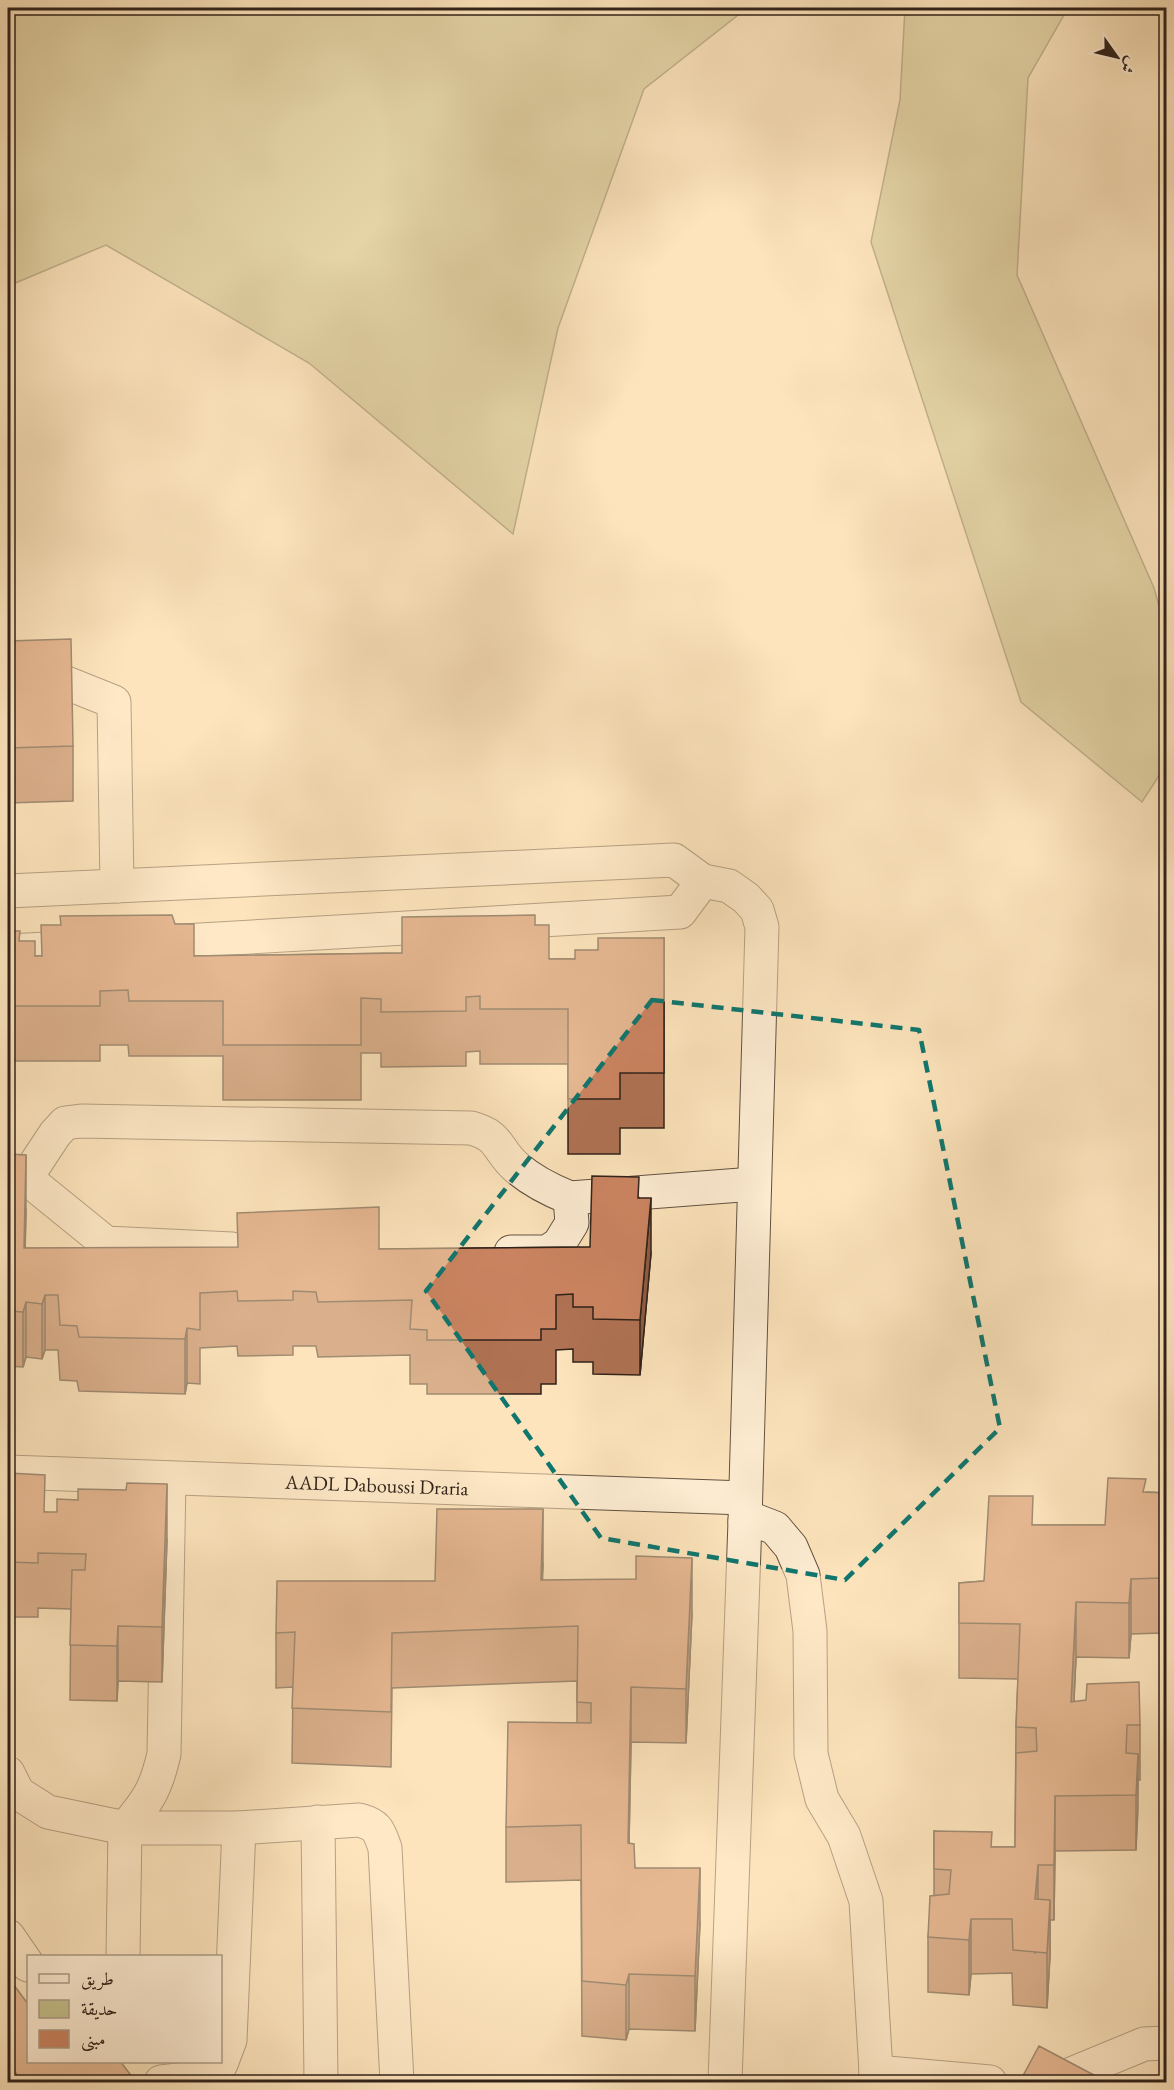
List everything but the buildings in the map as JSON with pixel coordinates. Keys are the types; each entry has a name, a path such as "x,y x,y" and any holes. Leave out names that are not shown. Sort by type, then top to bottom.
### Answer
{"street":[{"path":"8,686 64,681 114,702 117,886"},
{"path":"8,891 674,860 703,881 729,886 746,898 757,910 762,927 745,1510 724,2082"},
{"path":"8,951 680,912 703,881"},
{"path":"267,1250 106,1243 17,1182 65,1123 81,1121 471,1128 486,1132 497,1141 515,1166 545,1188 570,1198 754,1184"},
{"path":"477,1252 547,1252 559,1244 572,1223 570,1198"},
{"name":"AADL Daboussi Draria","path":"8,1472 745,1510 757,1521 775,1528 791,1547 803,1575 810,1631 812,1754 822,1799 844,1836 866,1901 877,2077"},
{"path":"123,1955 125,1828 147,1802 158,1780 164,1754 170,1479"},
{"path":"8,1773 18,1793 48,1812 125,1828 239,1828 359,1820 370,1823 378,1829 385,1848 397,2082"},
{"path":"318,1822 321,2082"},
{"path":"222,2061 230,2040 239,1828"},
{"path":"8,1936 27,1964"},
{"path":"1052,2082 1144,2044 1164,2042"},
{"path":"142,2081 205,2077 221,2063"},
{"path":"877,2077 990,2082"}],"highlighted area":[{"path":"652,1000 919,1030 1000,1428 845,1580 601,1538 426,1291"}],"green space":[{"path":"22,8 747,8 644,89 558,328 513,534 309,363 106,245 8,286 8,15"},
{"path":"905,8 1068,8 1028,78 1017,275 1154,588 1166,631 1166,765 1142,802 1021,702 871,242 900,100"}]}
